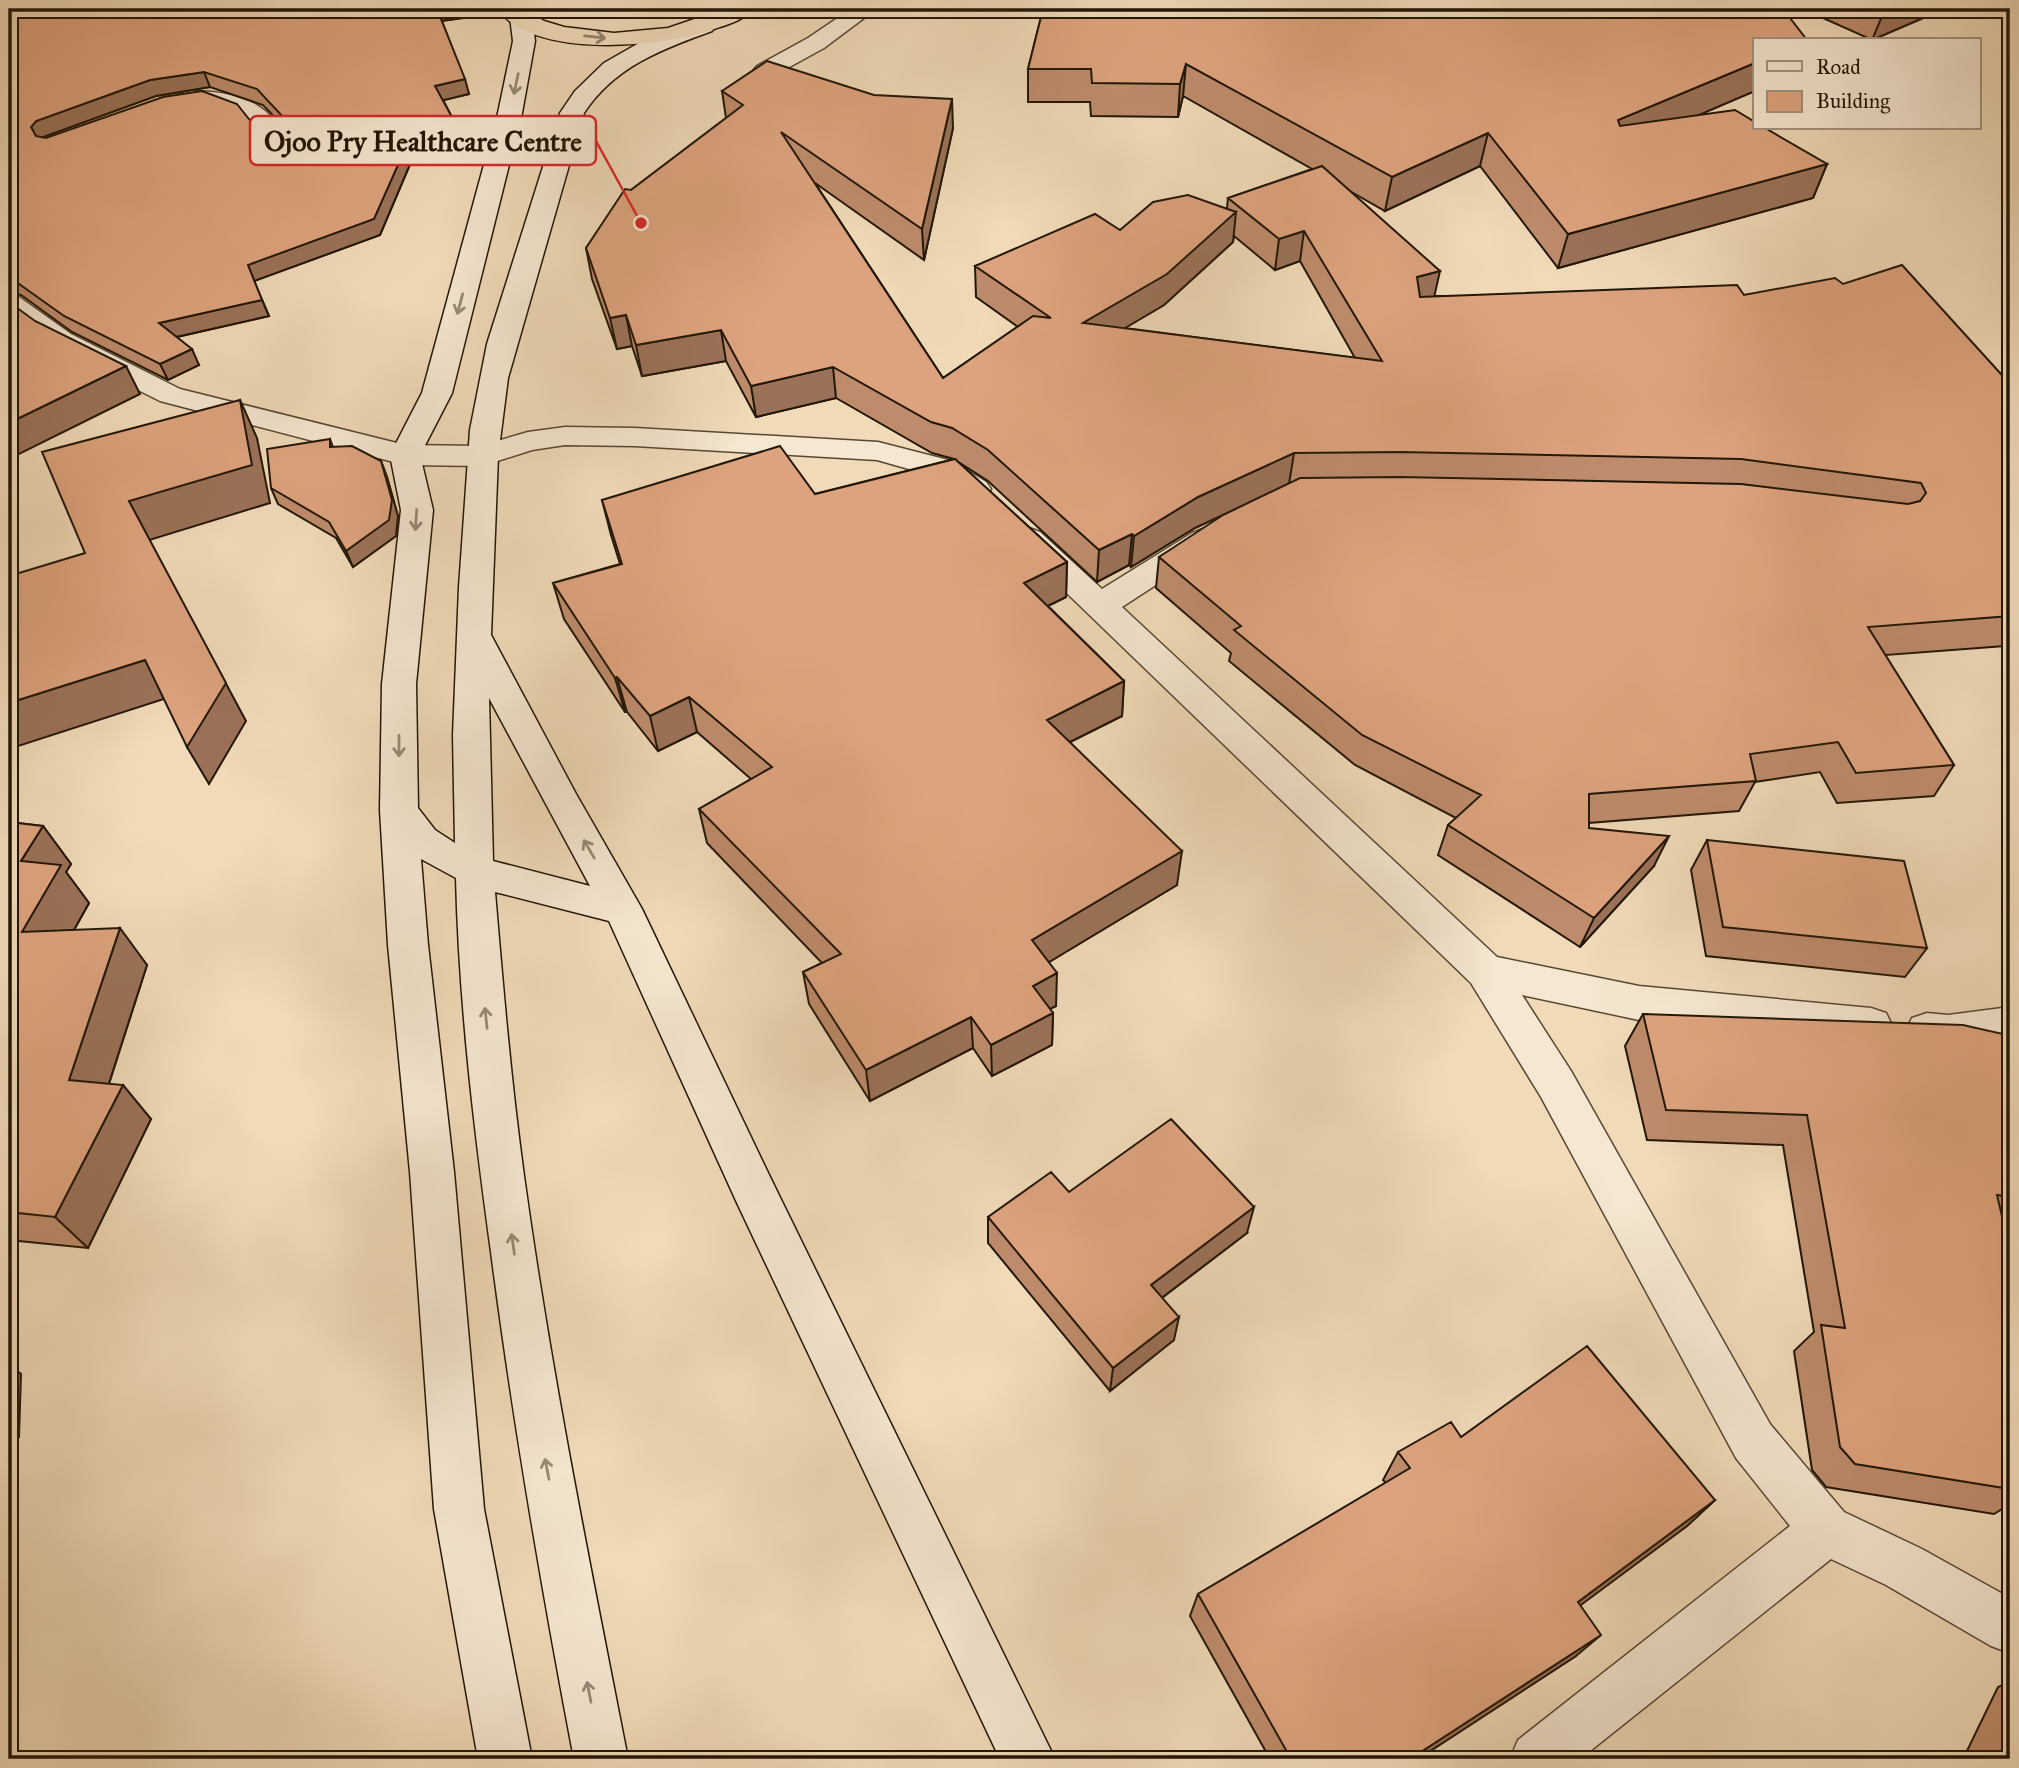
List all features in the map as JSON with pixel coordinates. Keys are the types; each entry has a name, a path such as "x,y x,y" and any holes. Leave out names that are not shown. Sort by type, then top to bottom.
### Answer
{"highway":[{"path":"515,13 533,25 564,34 610,39 659,36 704,26 741,9"}],"main road":[{"path":"765,71 816,43 865,9"},
{"path":"505,1759 459,1509 432,1172 408,945 398,810 399,684 417,510 405,455 437,393 499,152 524,41 515,13"},
{"path":"601,1759 542,1443 507,1200 480,964 470,769 473,632 482,456 493,374 572,113 583,94 600,76 630,57 704,26"},
{"path":"165,103 210,97 253,113 273,137 284,143 499,152"},
{"path":"9,303 61,340 170,395 405,455 482,456 528,441 565,436 635,437 878,451 941,468 976,490 1101,605 1485,971 1556,1084 1753,1441 1826,1530 1904,1567 2010,1627"},
{"path":"1101,605 1207,537 1231,526"},
{"path":"473,632 561,801 623,908 754,1191 1028,1759"},
{"path":"398,810 419,838 440,853 475,871 623,908"},
{"path":"1485,971 1639,1003 1948,1032 2010,1024"},
{"path":"1537,1759 1826,1530"}],"building":[{"path":"9,9 437,9 465,79 435,86 453,119 439,122 440,124 284,118 257,89 204,72 150,80 36,121 31,127 36,136 46,138 163,97 202,91 237,104 256,128 277,137 419,142 419,145 406,147 374,219 248,265 262,300 159,323 192,349 160,364 64,316 9,278 9,18 14,17 9,16"},
{"path":"1043,9 1783,9 1805,38 1753,38 1753,64 1618,120 1620,126 1735,110 1753,121 1753,130 1768,130 1827,164 1568,234 1488,133 1392,177 1186,64 1180,84 1092,83 1091,69 1028,69"},
{"path":"767,61 874,95 952,99 922,229 781,132 943,378 1033,316 1051,318 975,266 1095,214 1120,230 1153,202 1188,195 1236,212 1167,274 1083,323 1382,361 1304,231 1279,239 1228,198 1322,166 1440,271 1417,277 1420,297 1737,285 1744,295 1835,278 1843,284 1902,265 2010,384 2010,616 1868,627 1954,765 1856,773 1838,742 1750,754 1756,781 1589,794 1589,828 1669,836 1594,918 1448,825 1481,795 1362,735 1234,630 1241,626 1159,557 1223,515 1300,478 1400,477 1741,484 1908,504 1920,501 1926,493 1921,483 1741,459 1400,452 1294,453 1198,497 1134,536 1132,534 1099,550 988,450 952,428 931,422 833,367 751,386 721,330 636,345 626,315 610,318 586,248 625,189 631,190 743,105 722,91"},
{"path":"9,302 35,321 126,366 9,423"},
{"path":"240,400 252,465 129,501 226,683 187,747 145,660 9,703 9,576 85,553 42,452"},
{"path":"330,439 330,447 352,446 381,461 392,500 389,520 346,551 329,522 271,488 267,449"},
{"path":"780,446 815,494 955,459 1067,562 1024,583 1124,681 1047,720 1182,851 1032,940 1057,973 1033,986 1053,1013 991,1045 971,1017 866,1070 803,972 841,954 699,809 772,767 689,697 650,716 617,677 615,678 553,583 622,564 602,500"},
{"path":"9,822 43,826 21,861 61,865 22,932 120,928 69,1080 123,1085 55,1217 9,1212"},
{"path":"1707,840 1904,861 1927,948 1723,927"},
{"path":"1643,1014 1963,1025 2003,1034 2008,1068 2010,1067 2010,1197 1997,1195 2010,1251 2010,1489 1855,1464 1840,1447 1821,1325 1845,1328 1807,1115 1666,1110"},
{"path":"1171,1119 1254,1207 1151,1285 1179,1317 1113,1368 988,1217 1051,1172 1069,1192"},
{"path":"1587,1346 1715,1500 1578,1602 1601,1635 1410,1759 1291,1759 1198,1594 1410,1468 1398,1452 1451,1422 1461,1437"},
{"path":"2010,1741 2010,1759 2001,1759"}],"place":[{"name":"Ojoo Pry Healthcare Centre","path":"641,223"}]}
